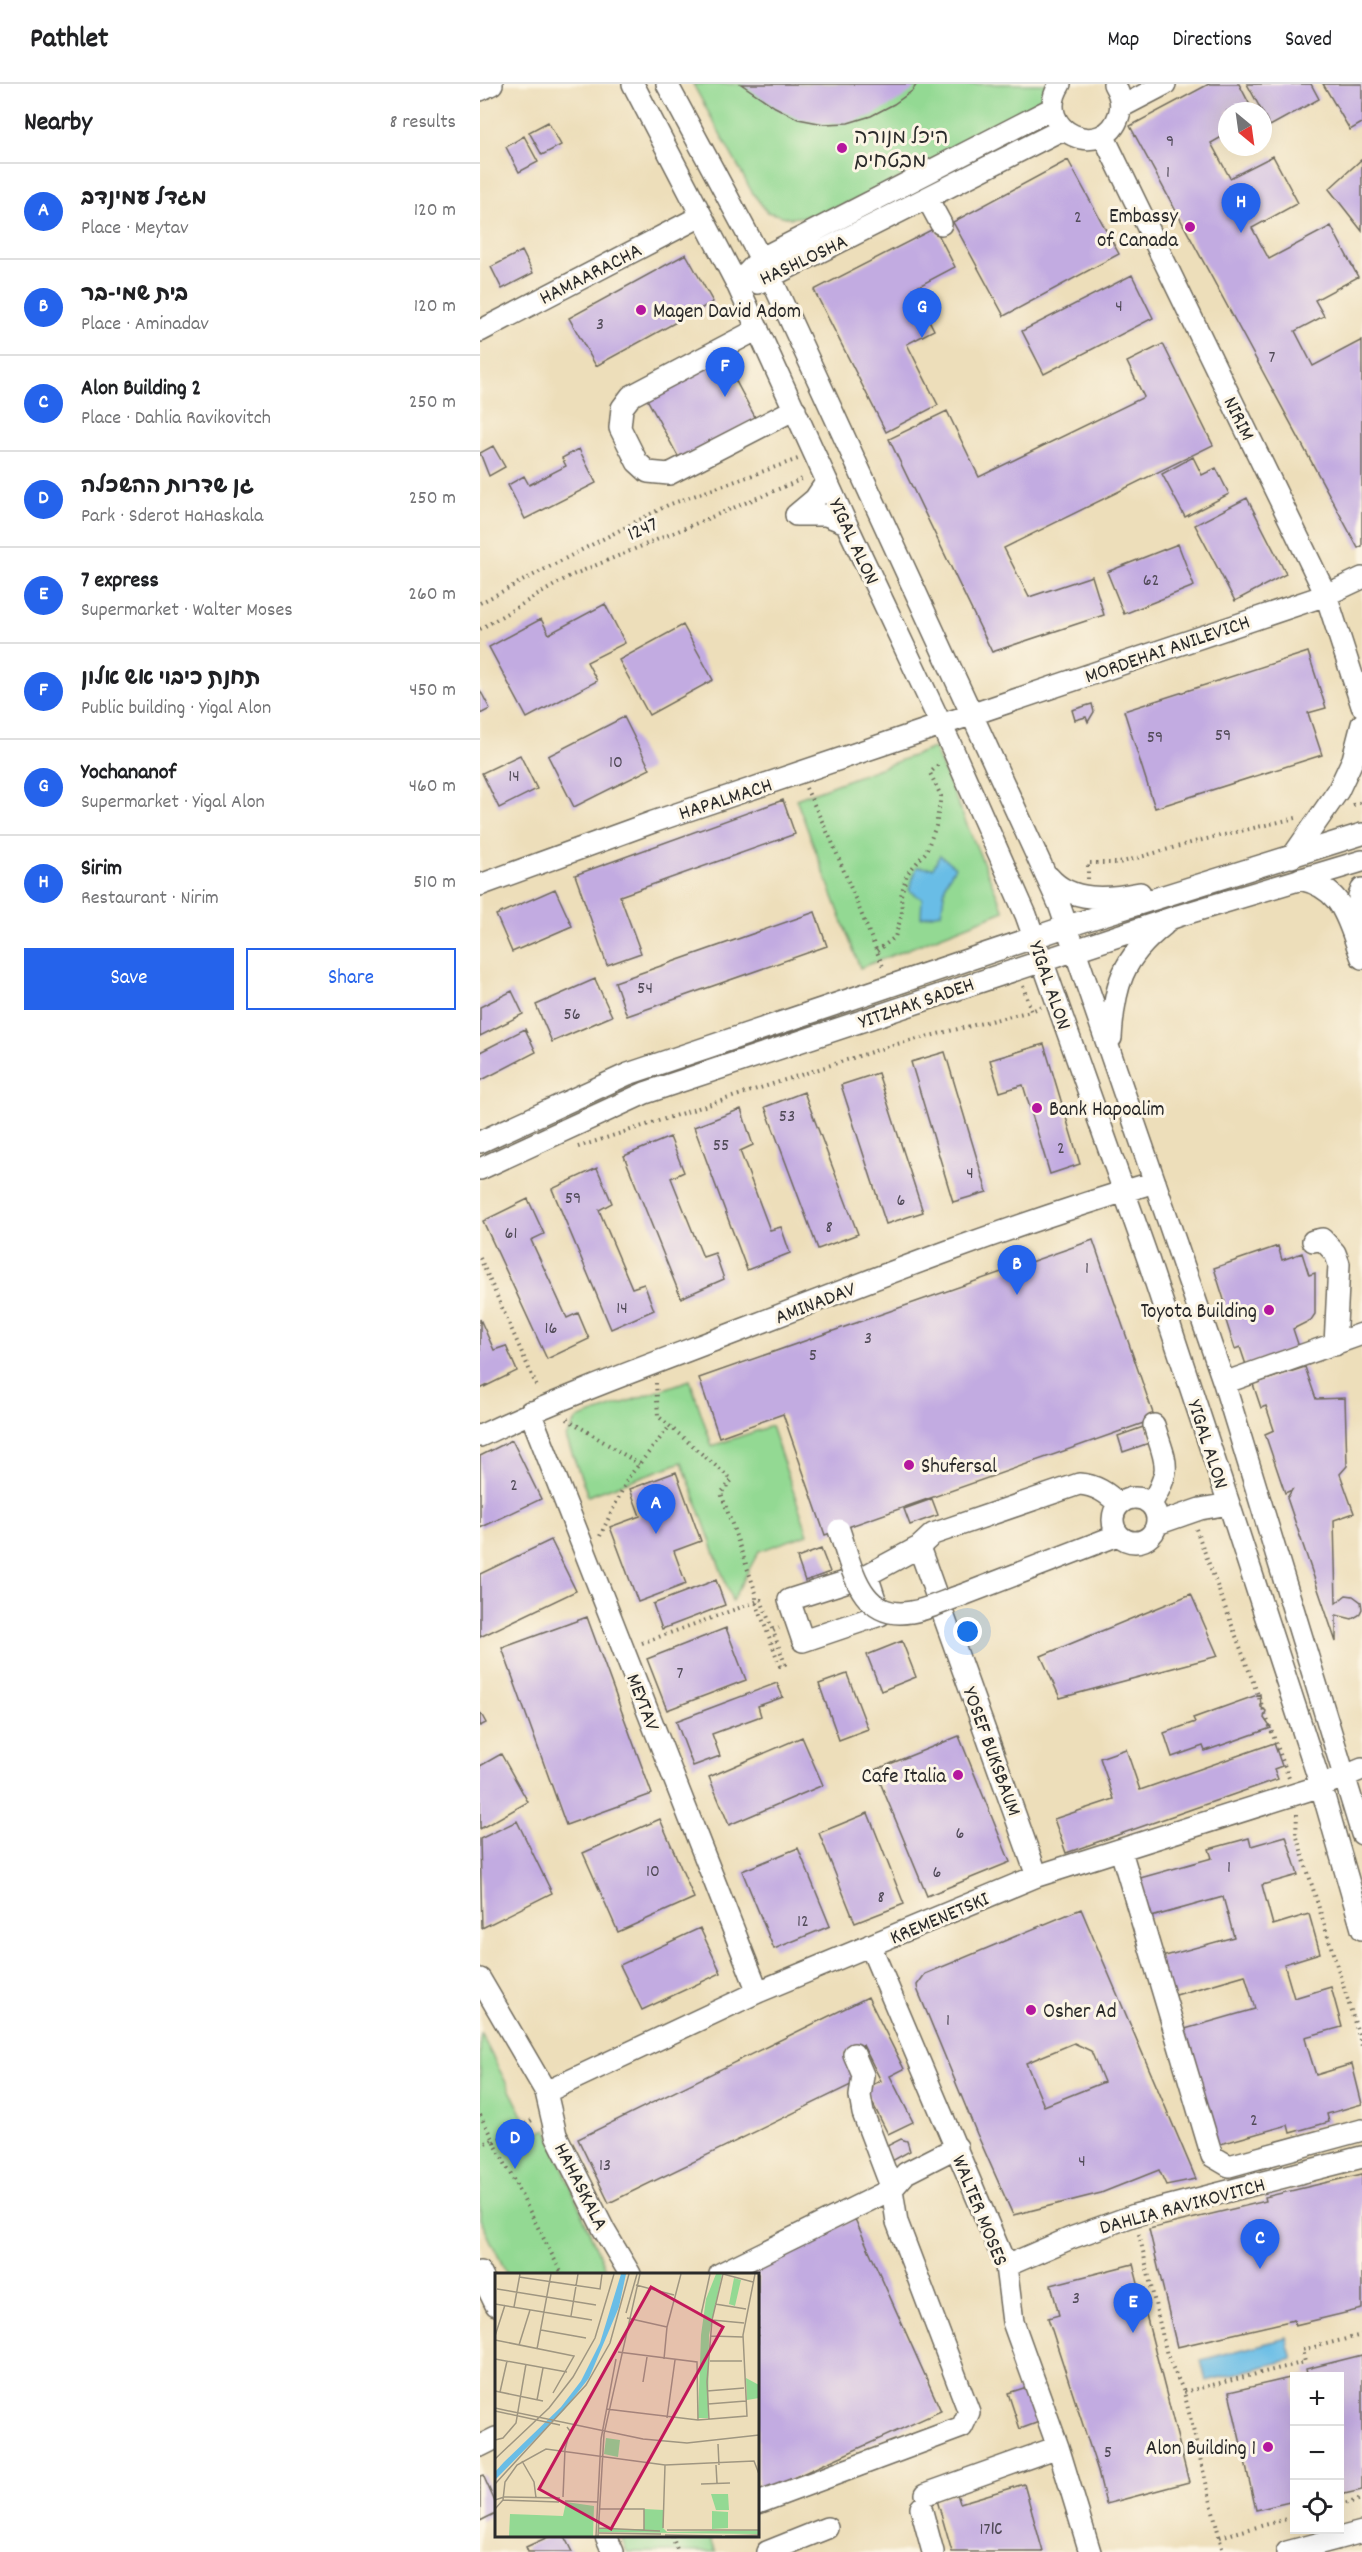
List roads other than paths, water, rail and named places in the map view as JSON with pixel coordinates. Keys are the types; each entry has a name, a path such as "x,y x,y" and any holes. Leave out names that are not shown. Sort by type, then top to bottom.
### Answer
{"street":[{"path":"480,90 492,84"},
{"name":"YIGAL ALON","path":"633,84 737,284 846,523 942,724 1035,937 1124,1191 1229,1504 1321,1786 1362,1929"},
{"name":"YIGAL ALON","path":"667,84 771,278 1068,926 1354,1772 1362,1834"},
{"path":"1060,84 1053,99 1055,116 1063,129 1082,139 1102,135 1112,128 1119,118 1120,95 1114,84"},
{"path":"1121,107 1165,84"},
{"name":"HASHLOSHA","path":"737,284 760,258 798,241 1053,108"},
{"name":"HASHLOSHA","path":"737,284 753,284 771,278 1063,129"},
{"name":"NIRIM","path":"1102,135 1326,595 1362,706"},
{"path":"927,198 941,224"},
{"name":"HAMAARACHA","path":"480,331 701,216"},
{"path":"745,229 761,241 772,243 798,241"},
{"path":"758,329 631,396 622,408 620,428 637,462 648,472 669,474 795,409"},
{"path":"822,468 815,499 796,515 826,515 846,523"},
{"name":"MORDEHAI ANILEVICH","path":"971,714 1326,595 1362,578"},
{"name":"HAPALMACH","path":"480,885 653,822 971,714"},
{"path":"1292,856 1338,791 1353,759 1362,724"},
{"name":"YITZHAK SADEH","path":"480,1142 628,1074 1068,926 1362,834"},
{"name":"YITZHAK SADEH","path":"480,1168 645,1093 1042,959 1362,861"},
{"path":"1047,876 1065,892 1087,897 1120,897 1208,881"},
{"path":"1300,879 1321,885 1340,903 1362,958"},
{"path":"1362,889 1359,896 1362,914"},
{"path":"1110,1048 1116,998 1128,963 1148,938 1178,916"},
{"name":"AMINADAV","path":"480,1436 538,1409 813,1303 977,1242 1155,1182"},
{"path":"1313,1241 1322,1239 1329,1244 1339,1264 1335,1345"},
{"path":"1224,1383 1362,1334"},
{"name":"MEYTAV","path":"538,1409 588,1559 758,1992"},
{"path":"1154,1425 1167,1465 1154,1514 1151,1537 1138,1543 1131,1543 1118,1536 1114,1530 1113,1516 1119,1504 1132,1498 1139,1498 1154,1514"},
{"path":"867,1575 880,1614 803,1641 789,1600 867,1575 920,1547 933,1534 1079,1484 1091,1484 1119,1504"},
{"path":"1154,1514 1229,1504"},
{"path":"839,1530 865,1596 885,1611 900,1613 913,1612 960,1596 1118,1536"},
{"name":"YOSEF BUKSBAUM","path":"920,1547 1037,1876"},
{"name":"KREMENETSKI","path":"548,2101 758,1992 1037,1876 1321,1786 1354,1772"},
{"path":"1121,1851 1212,2157 1229,2166 1362,2130"},
{"name":"WALTER MOSES","path":"870,1945 1006,2266 1013,2322 1058,2447 1090,2552"},
{"name":"HAHASKALA","path":"480,1979 548,2101 556,2135 604,2230 629,2273"},
{"path":"759,2503 962,2427 969,2412 897,2222 892,2189 863,2113 860,2096 862,2075 854,2054"},
{"path":"722,2273 892,2189 906,2173 957,2147"},
{"name":"DAHLIA RAVIKOVITCH","path":"1006,2266 1082,2233 1135,2215 1362,2157"},
{"path":"480,2272 495,2303"},
{"path":"480,2446 495,2438"},
{"path":"933,2552 924,2501 1058,2447"},
{"path":"767,2552 827,2528"},
{"path":"1287,2552 1362,2532"},
{"path":"607,2537 613,2552"}],"water":[{"path":"940,855 955,867 946,882 941,913 921,917 922,899 909,890 917,867 933,868"},
{"path":"1287,2338 1293,2359 1206,2381 1201,2360"}],"place":[{"name":"היכל מנורה מבטחים","path":"842,148"},
{"name":"Embassy of Canada","path":"1190,227"},
{"name":"Sirim","path":"1241,233"},
{"name":"Magen David Adom","path":"641,310"},
{"name":"Yochananof","path":"922,338"},
{"name":"תחנת כיבוי אש אלון","path":"725,397"},
{"name":"Bank Hapoalim","path":"1037,1108"},
{"name":"בית שמי-בר","path":"1017,1295"},
{"name":"Toyota Building","path":"1269,1310"},
{"name":"Shufersal","path":"909,1465"},
{"name":"מגדל עמינדב","path":"656,1534"},
{"name":"Cafe Italia","path":"958,1775"},
{"name":"Osher Ad","path":"1031,2010"},
{"name":"גן שדרות ההשכלה","path":"515,2169"},
{"name":"Alon Building 2","path":"1260,2269"},
{"name":"7 express","path":"1133,2333"},
{"name":"Alon Building 1","path":"1268,2447"}]}
